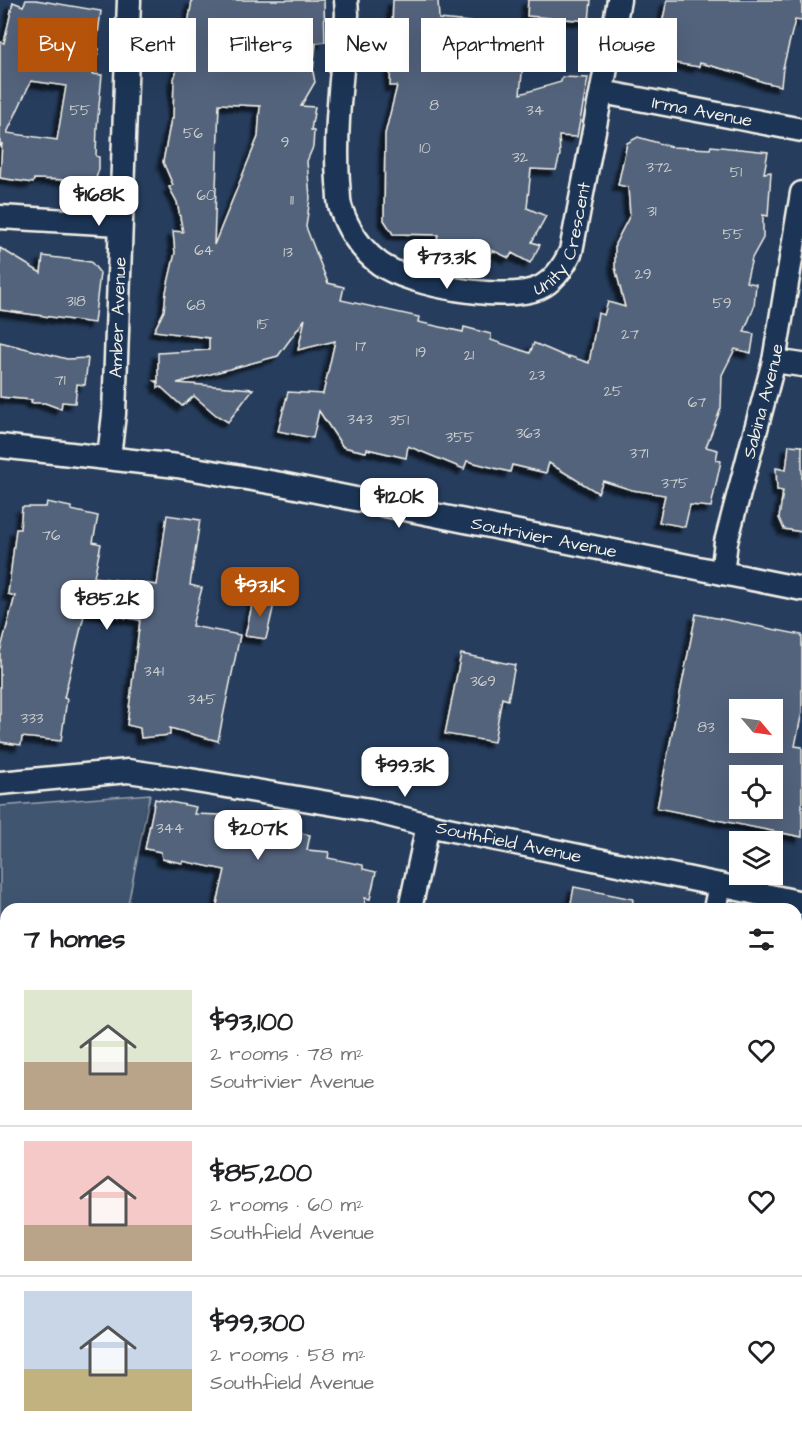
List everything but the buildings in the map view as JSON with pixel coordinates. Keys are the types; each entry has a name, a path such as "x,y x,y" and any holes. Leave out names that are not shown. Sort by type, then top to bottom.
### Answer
{"street":[{"name":"Amber Avenue","path":"109,457 114,414 119,224 129,0"},
{"name":"Unity Crescent","path":"346,0 347,14 336,164 339,205 352,232 368,254 381,265 405,276 463,291 516,293 539,288 557,274 565,263 574,238 619,0"},
{"name":"Irma Avenue","path":"602,92 802,130"},
{"name":"Sabina Avenue","path":"722,573 726,542 774,361 802,193"},
{"path":"0,217 119,224"},
{"path":"774,361 802,365"},
{"name":"Soutrivier Avenue","path":"0,446 177,466 281,484 802,589"},
{"name":"Southfield Avenue","path":"0,783 128,771 184,779 370,810 428,825 802,903"},
{"path":"411,903 428,825"},
{"path":"716,903 720,885"}],"shaded area":[{"path":"150,794 128,903 0,903 0,806"}]}
